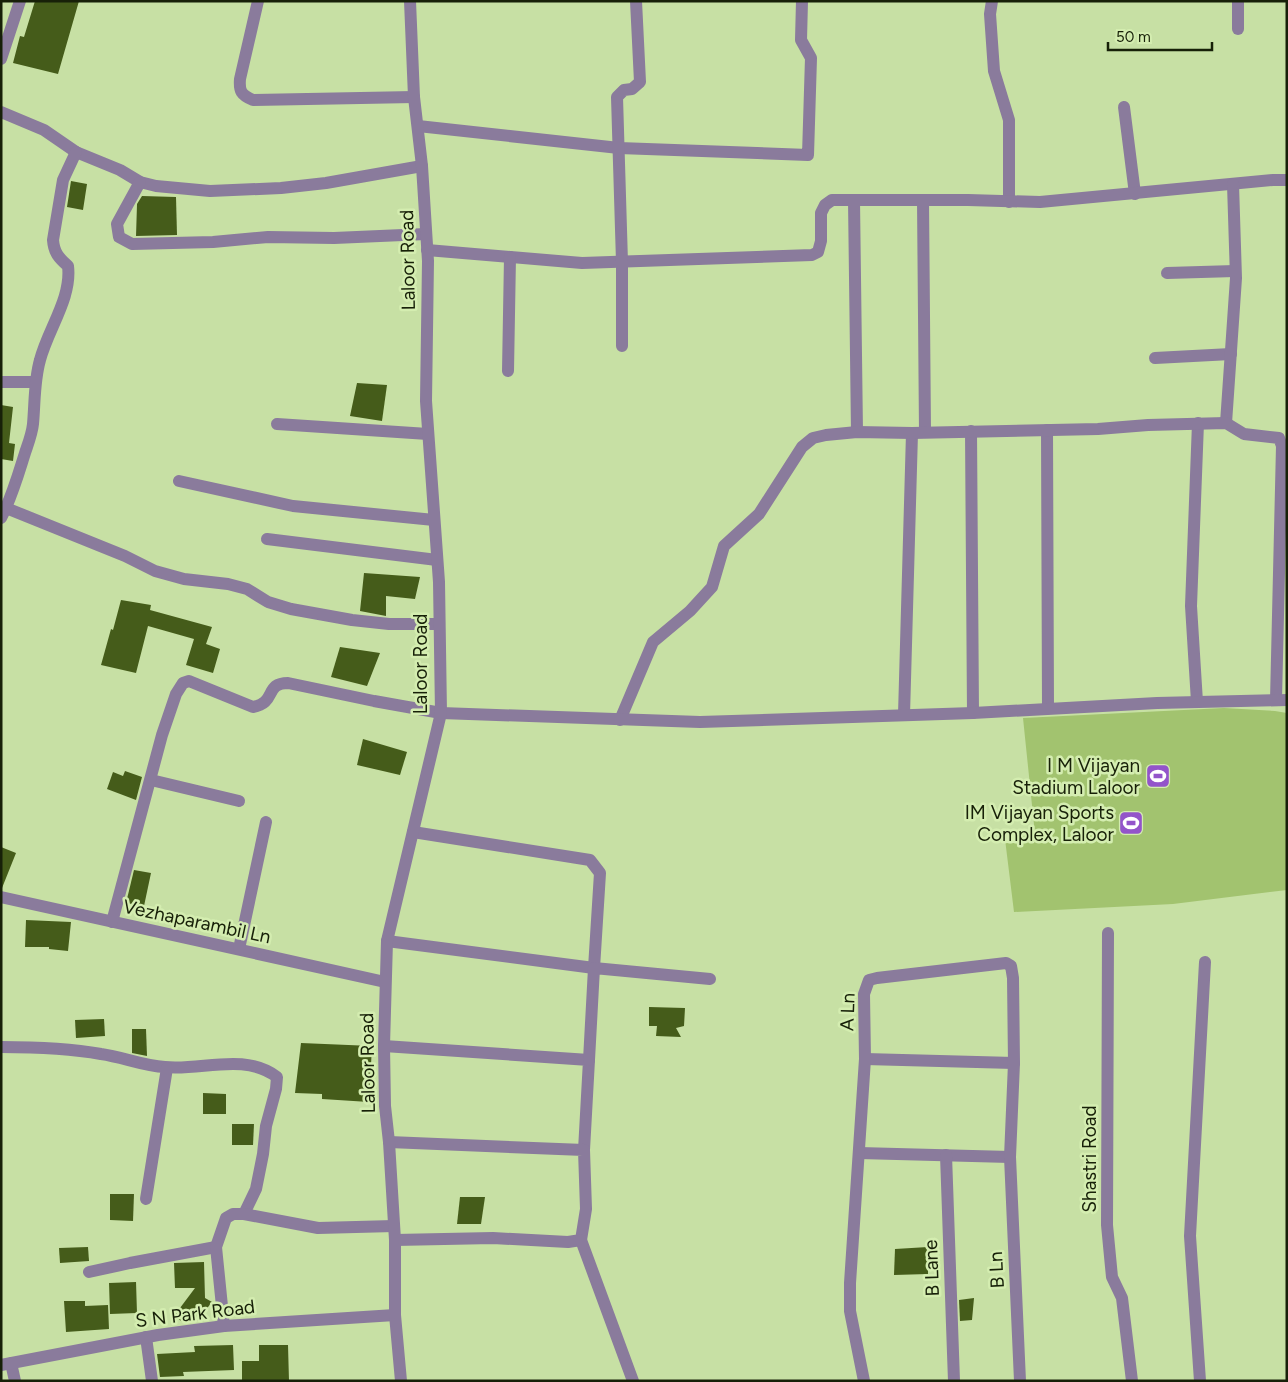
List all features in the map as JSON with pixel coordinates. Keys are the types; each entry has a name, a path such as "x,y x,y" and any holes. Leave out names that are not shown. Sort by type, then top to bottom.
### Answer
{"street":[{"path":"1,59 20,1"},
{"path":"258,1 240,79 239,89 243,96 253,100 414,97"},
{"name":"Laloor Road","path":"401,1381 395,1315 395,1240 385,1106 384,1046 387,941 441,712 437,560 426,401 427,250 422,166 414,97 410,1"},
{"path":"622,346 622,262 617,97 624,90 632,89 640,82 636,1"},
{"path":"418,126 619,148 808,155 811,58 801,40 802,1"},
{"path":"992,1 990,14 994,71 1009,120 1010,202"},
{"path":"1238,1 1238,29"},
{"path":"1124,107 1135,194"},
{"path":"1,112 44,130 76,152 120,170 140,182 156,186 210,191 281,188 326,183 422,166"},
{"path":"76,152 63,180 53,240 56,256 68,266 68,280 60,306 45,342 35,382 33,426 16,483 4,513 125,556 155,571 184,579 228,584 247,589 268,602 291,609 352,620 389,624 439,624"},
{"path":"427,250 582,263 812,255 818,252 821,241 821,213 824,205 832,200 1040,202 1287,180"},
{"path":"140,182 117,224 119,236 132,244 213,242 268,237 334,238 426,234"},
{"path":"1226,423 1236,270 1233,184"},
{"path":"854,200 857,432"},
{"path":"904,715 918,433 923,200"},
{"path":"508,371 510,257"},
{"path":"1167,273 1236,270"},
{"path":"1155,358 1231,354"},
{"path":"1,382 35,382"},
{"path":"112,922 162,735 176,694 183,683 189,681 254,707 262,706 267,701 273,687 280,683 288,683 374,701 441,712 620,720 700,722 1281,700 1282,446 1279,438 1244,434 1226,423 1198,423 1098,430 918,433 857,432 813,438 802,447 759,514 724,546 712,587 690,611 653,642 620,720"},
{"path":"1197,702 1191,606 1198,423"},
{"path":"277,424 428,434"},
{"path":"1047,430 1048,708"},
{"path":"971,431 973,713"},
{"path":"179,481 293,506 434,520"},
{"path":"267,539 437,560"},
{"path":"150,780 239,801"},
{"path":"239,949 266,822"},
{"path":"413,832 590,860 600,873 584,1150 586,1209 581,1240 633,1381"},
{"name":"Vezhaparambil Ln","path":"1,897 385,982"},
{"name":"Shastri Road","path":"1108,933 1108,1225 1112,1277 1122,1298 1132,1381"},
{"path":"387,941 594,968 710,979"},
{"path":"1200,1381 1190,1236 1204,962"},
{"name":"A Ln","path":"864,1381 850,1310 850,1283 865,1059 864,994 869,980 1006,964 1012,966 1014,1063 1010,1157"},
{"path":"384,1046 590,1060"},
{"path":"1,1047 60,1048 103,1054 143,1065 167,1068 229,1063 270,1072 277,1077 276,1089 266,1126 256,1189 244,1214"},
{"path":"865,1059 1014,1063"},
{"path":"146,1199 167,1068"},
{"path":"389,1142 584,1150"},
{"path":"859,1153 1010,1157"},
{"name":"B Lane","path":"946,1155 954,1381"},
{"name":"B Ln","path":"1010,1157 1020,1381"},
{"path":"224,1326 216,1248 226,1218 233,1214 244,1214 318,1228 394,1226"},
{"path":"395,1240 493,1238 568,1242 581,1240"},
{"path":"88,1272 216,1248"},
{"name":"S N Park Road","path":"6,1364 146,1338 224,1326 395,1315"},
{"path":"146,1338 152,1381"},
{"path":"6,1364 15,1381"}],"green space":[{"name":"I M Vijayan Stadium Laloor","path":"1224,708 1287,713 1287,890 1173,904 1014,912 1005,839 1035,834 1023,718"}],"building":[{"path":"35,1 79,1 58,74 13,63 20,36 24,37"},
{"path":"71,181 87,184 83,210 67,207"},
{"path":"142,196 176,197 177,235 136,236 137,204"},
{"path":"357,383 387,385 382,421 350,416"},
{"path":"1,405 13,407 9,443 15,444 13,461 1,459"},
{"path":"364,573 420,577 415,599 386,596 386,616 360,611"},
{"path":"121,600 151,605 150,610 212,627 206,644 220,649 213,673 186,665 194,639 148,626 136,673 101,665"},
{"path":"340,647 380,653 367,686 331,677"},
{"path":"363,739 407,752 400,775 357,765"},
{"path":"125,771 142,777 136,800 107,789 113,772 123,776"},
{"path":"1,847 16,853 2,888 1,888"},
{"path":"134,870 151,873 144,906 126,903"},
{"path":"26,920 71,922 68,951 49,949 49,947 25,947"},
{"path":"649,1007 685,1008 684,1026 676,1028 681,1037 656,1036 657,1026 649,1026"},
{"path":"104,1019 105,1036 76,1038 75,1020"},
{"path":"132,1029 146,1029 147,1056 132,1053"},
{"path":"301,1043 372,1046 369,1102 322,1099 322,1094 295,1093"},
{"path":"203,1093 226,1094 226,1114 203,1114"},
{"path":"232,1124 254,1124 253,1145 232,1145"},
{"path":"110,1194 134,1194 133,1221 110,1220"},
{"path":"460,1197 485,1197 481,1224 457,1224"},
{"path":"88,1247 89,1261 60,1263 59,1248"},
{"path":"928,1247 928,1274 894,1275 895,1249"},
{"path":"204,1262 205,1298 212,1302 197,1321 184,1323 174,1316 195,1288 175,1288 174,1263"},
{"path":"136,1282 137,1313 110,1314 109,1283"},
{"path":"974,1298 972,1320 960,1321 959,1300"},
{"path":"64,1301 85,1301 85,1306 108,1305 109,1329 66,1332"},
{"path":"233,1345 234,1370 183,1372 184,1376 160,1377 157,1354 195,1352 194,1346"},
{"path":"259,1345 288,1345 289,1381 242,1381 242,1361 259,1361"}],"place":[{"name":"I M Vijayan Stadium Laloor","path":"1158,776"},
{"name":"IM Vijayan Sports Complex, Laloor","path":"1131,823"}]}
